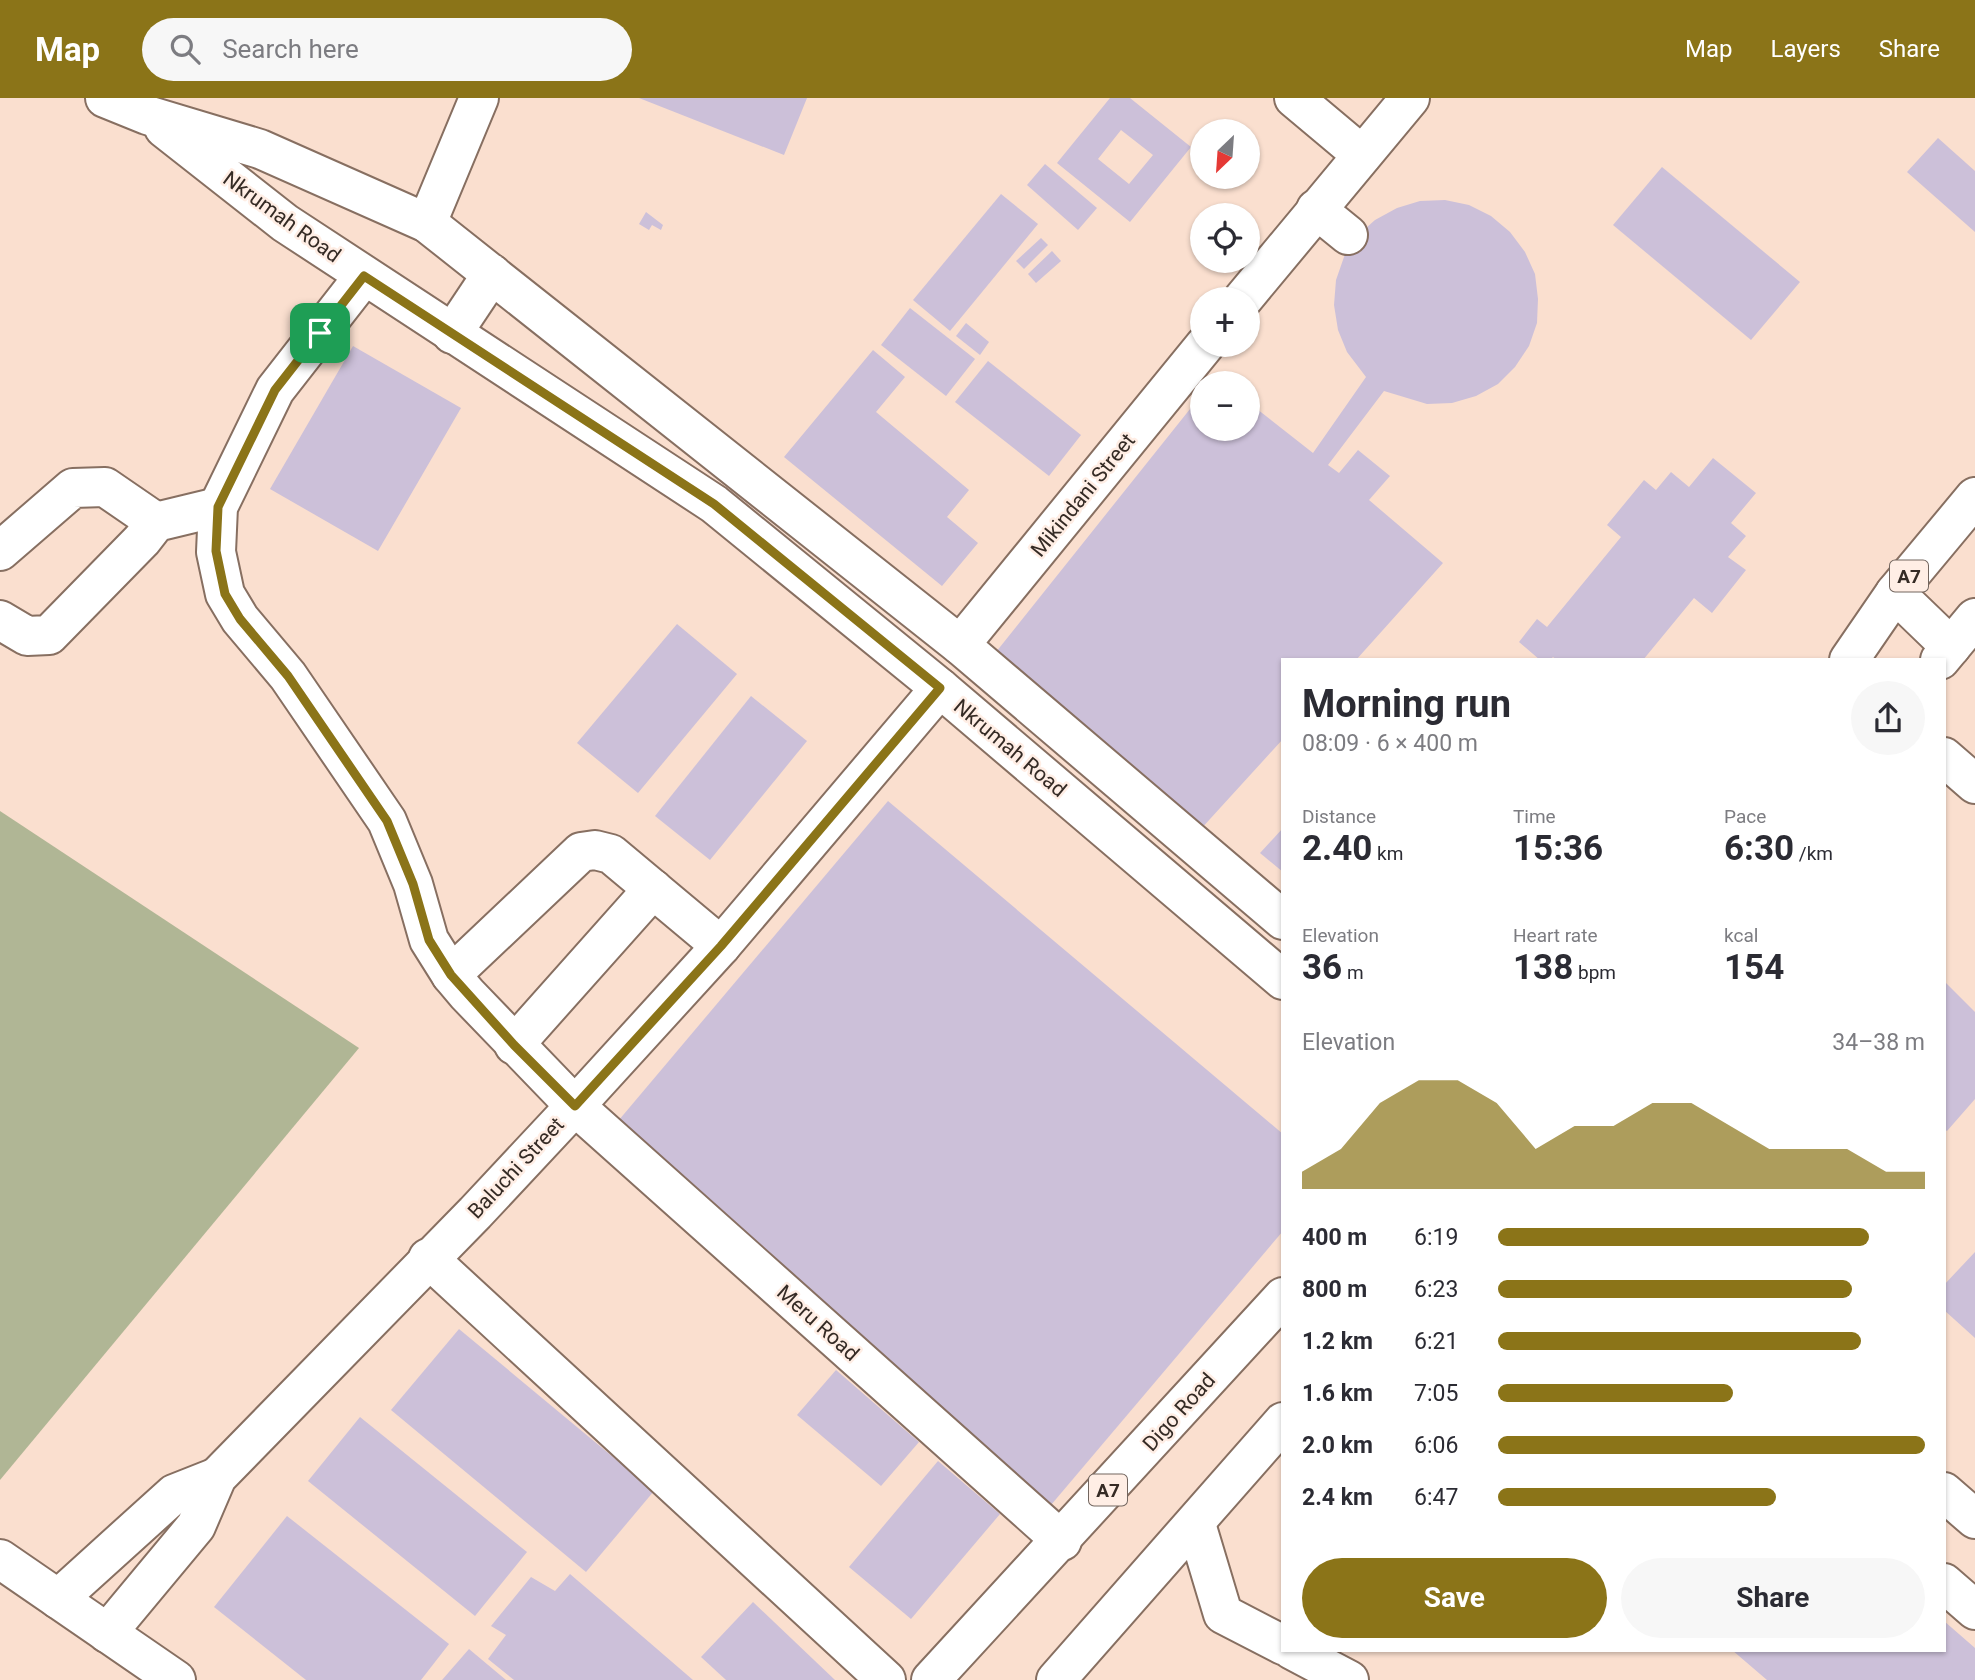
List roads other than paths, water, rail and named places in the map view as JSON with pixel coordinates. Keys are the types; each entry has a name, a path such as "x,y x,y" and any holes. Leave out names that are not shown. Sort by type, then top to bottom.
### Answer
{"main road":[{"name":"Nkrumah Road","path":"105,98 260,149 427,223 960,645 1281,918"},
{"path":"427,223 479,98"},
{"path":"1294,98 1362,155"},
{"path":"1253,287 1410,98"},
{"name":"Nkrumah Road","path":"147,114 285,223 714,504 940,688 1281,978"},
{"path":"1317,209 1348,235"},
{"path":"452,334 492,274"},
{"path":"0,620 27,636 49,635 142,540 156,522 218,507 275,390 364,276"},
{"name":"Mikindani Street","path":"960,645 1195,357"},
{"path":"0,551 74,488 105,486 156,522"},
{"name":"A7","path":"1850,658 1895,593 1975,497"},
{"name":"Meru Road","path":"218,507 216,551 225,594 240,619 288,676 387,821 413,884 429,940 451,975 514,1045 575,1106 1062,1541"},
{"path":"1895,593 1945,653 1975,618"},
{"name":"Baluchi Street","path":"107,1633 196,1526 217,1477 428,1258 475,1213 575,1106 721,946 940,688"},
{"path":"1946,759 1975,784"},
{"path":"451,975 580,852 595,850 611,854 721,946"},
{"path":"514,1045 653,889"},
{"path":"428,1258 886,1680"},
{"name":"Digo Road","path":"931,1680 1062,1541 1281,1299"},
{"path":"1056,1680 1281,1424"},
{"name":"Baluchi Street","path":"58,1599 174,1494 217,1477"},
{"path":"1946,1494 1975,1519"},
{"path":"1196,1524 1223,1614 1281,1644"},
{"path":"0,1559 176,1680"},
{"path":"1946,1585 1975,1610"},
{"path":"1296,1652 1349,1680"}]}
